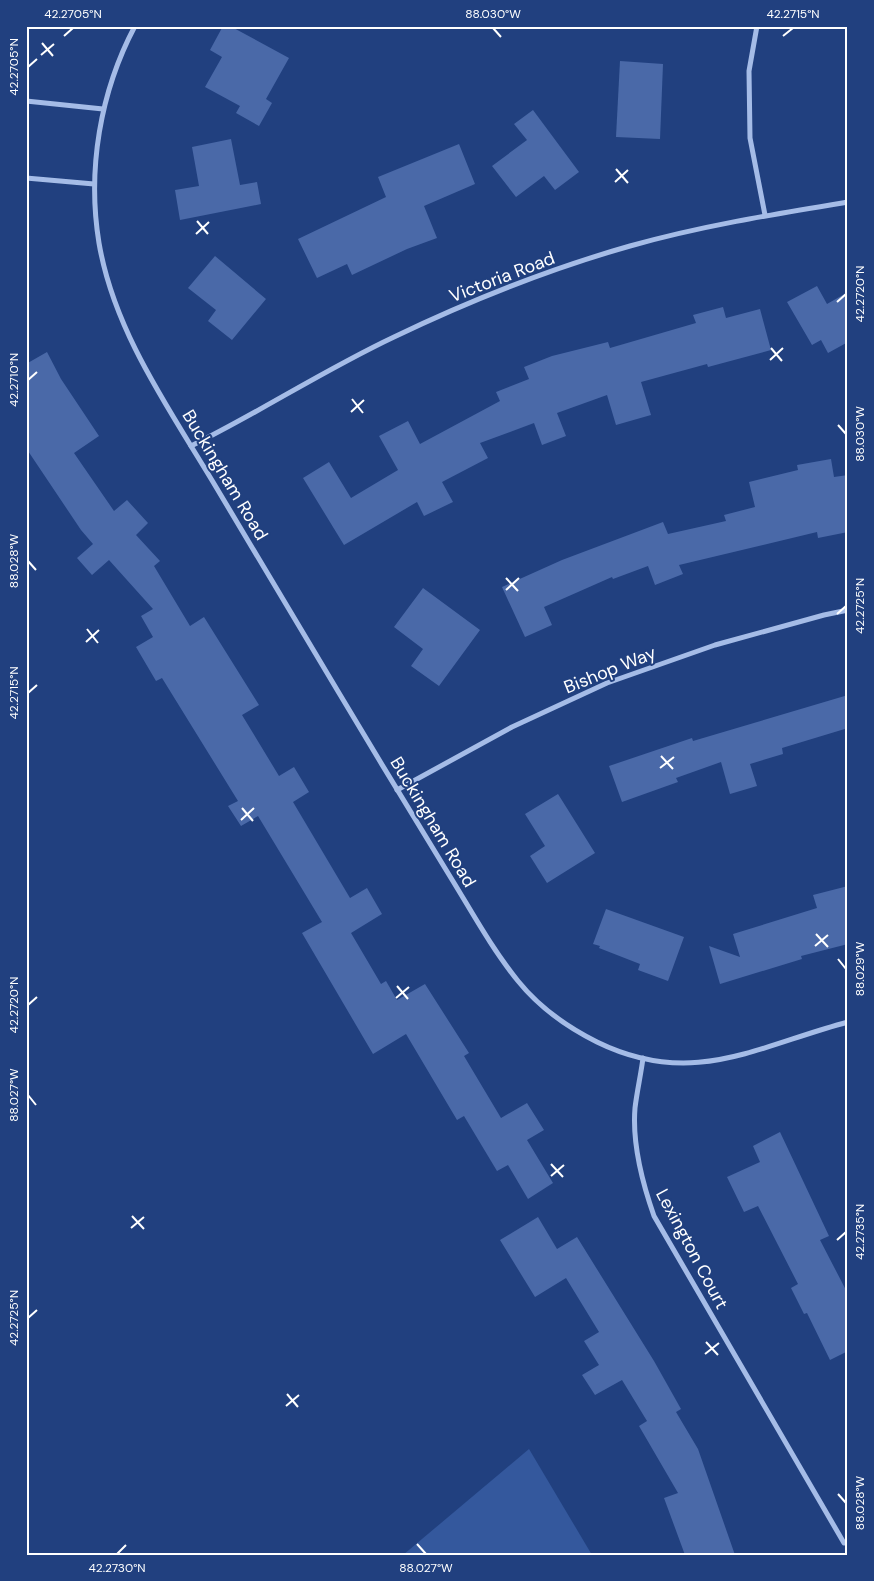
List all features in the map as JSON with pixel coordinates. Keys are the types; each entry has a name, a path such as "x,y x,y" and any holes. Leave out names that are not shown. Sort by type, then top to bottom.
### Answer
{"street":[{"name":"Buckingham Road","path":"135,26 103,109 94,184 99,243 114,300 143,365 397,790 517,980 540,1004 569,1026 600,1043 643,1058"},
{"path":"757,26 749,71 750,138 765,215"},
{"path":"26,101 103,109"},
{"path":"26,178 94,184"},
{"name":"Victoria Road","path":"191,446 235,424 319,375 394,337 468,304 540,276 630,246 765,215 848,202"},
{"name":"Bishop Way","path":"397,790 512,727 607,682 715,644 848,610"},
{"path":"643,1058 672,1063 715,1061 744,1056 848,1022"},
{"name":"Lexington Court","path":"643,1058 635,1109 635,1133 644,1187 654,1216 844,1543"}],"shaded area":[{"path":"529,1449 592,1555 403,1555"}],"building":[{"path":"223,26 230,26 289,58 266,99 272,103 259,126 236,113 240,106 205,87 222,57 210,50"},
{"path":"620,61 663,64 660,139 616,137"},
{"path":"533,110 579,172 555,190 544,176 516,197 492,166 527,140 514,124"},
{"path":"231,139 240,185 257,182 261,204 180,220 175,190 199,186 192,147"},
{"path":"459,144 475,184 424,206 437,238 407,249 352,275 347,264 317,278 298,239 386,197 378,177"},
{"path":"215,256 266,299 232,340 208,321 216,310 188,288"},
{"path":"817,286 827,304 848,292 848,342 828,353 821,340 812,345 787,302"},
{"path":"723,307 726,318 760,309 771,350 708,367 707,364 641,382 651,415 616,425 607,395 557,413 566,436 542,445 534,423 480,443 488,458 442,482 453,502 424,516 417,502 344,545 303,478 329,462 351,498 398,470 379,436 408,421 420,444 500,401 496,392 529,379 524,367 552,356 608,342 610,348 696,323 693,315"},
{"path":"47,352 61,379 99,436 74,453 114,511 127,500 148,523 136,535 160,561 154,566 190,626 204,617 259,705 242,715 279,776 294,767 309,792 293,802 350,898 367,888 382,914 351,933 381,984 386,981 397,1000 425,984 469,1053 464,1056 501,1118 527,1103 544,1130 527,1140 553,1183 528,1199 508,1165 497,1171 464,1116 457,1120 406,1034 373,1054 302,933 322,922 258,816 241,826 228,806 238,801 162,678 156,681 136,647 153,637 141,616 153,609 109,560 92,575 77,558 93,544 81,530 26,448 26,364"},
{"path":"831,459 834,477 848,475 848,532 818,538 817,532 679,565 683,574 655,585 648,566 613,579 612,577 544,607 552,625 525,637 502,587 562,560 663,522 668,534 726,521 724,515 755,507 749,482 798,470 797,465"},
{"path":"423,588 480,630 439,686 411,666 423,649 394,627"},
{"path":"848,695 848,728 782,748 783,754 750,764 757,786 730,794 721,762 676,778 678,782 622,802 609,766 692,738 693,741"},
{"path":"558,794 595,853 547,883 530,856 545,846 525,814"},
{"path":"848,886 848,944 801,956 802,959 720,984 709,946 740,957 733,934 817,908 813,895"},
{"path":"606,909 684,937 668,981 638,970 640,964 593,944"},
{"path":"780,1132 829,1236 820,1240 848,1294 848,1351 830,1360 807,1313 804,1314 791,1288 798,1284 758,1206 744,1212 727,1177 760,1162 753,1146"},
{"path":"538,1217 557,1249 577,1237 654,1361 681,1409 676,1412 698,1449 735,1555 685,1555 664,1498 678,1493 639,1426 647,1421 622,1380 595,1395 582,1375 599,1365 584,1341 599,1332 566,1278 535,1297 500,1240"}]}
